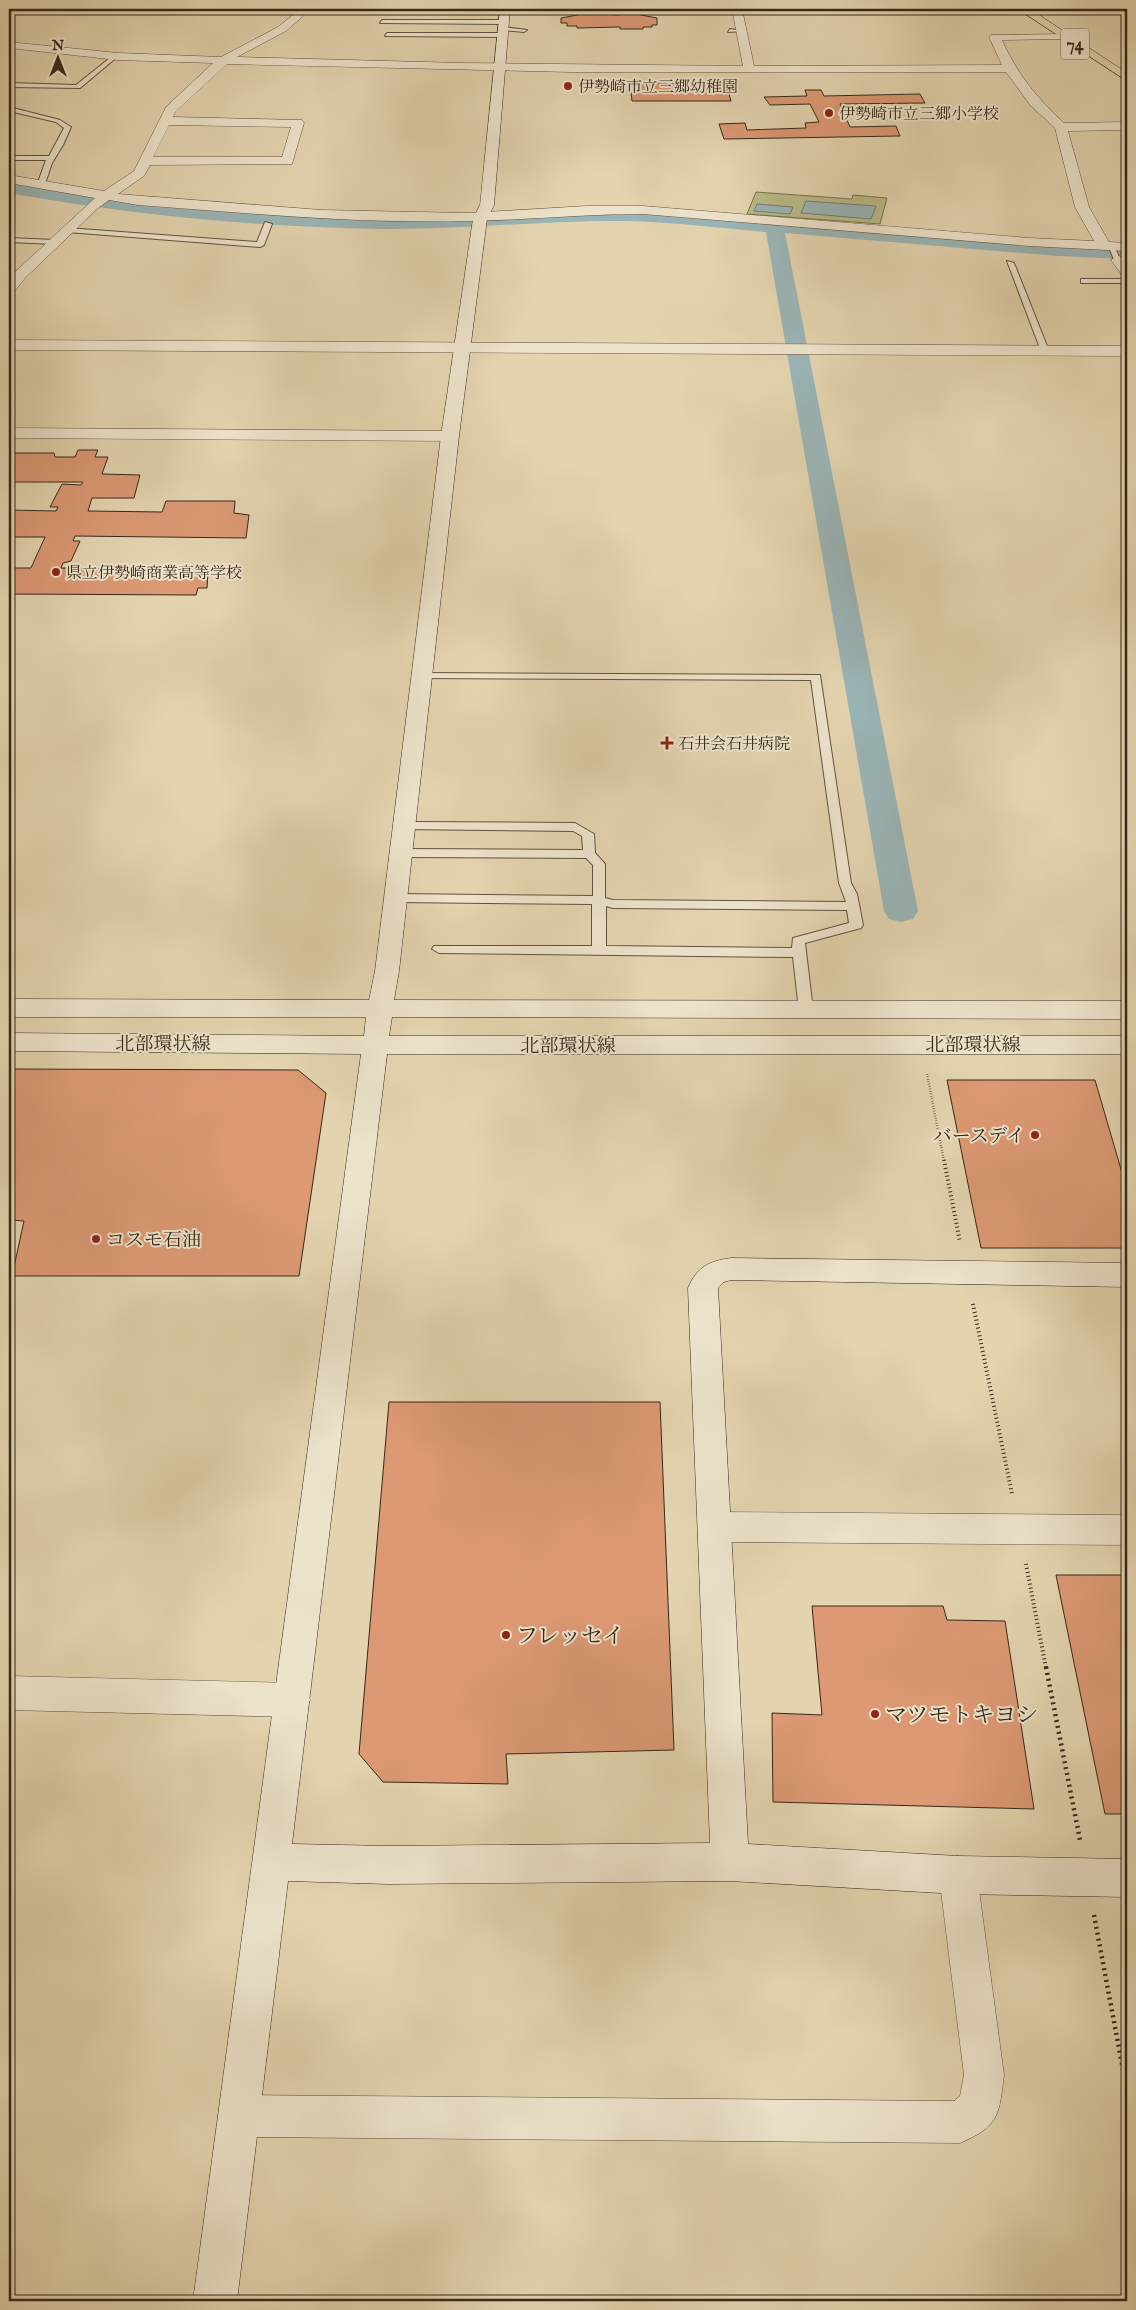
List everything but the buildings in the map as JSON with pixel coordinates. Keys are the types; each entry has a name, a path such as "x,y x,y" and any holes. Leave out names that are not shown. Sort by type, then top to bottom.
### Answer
{"main road":[{"name":"74","path":"1023,9 1127,78"}],"street":[{"path":"215,2301 380,1009 387,971 450,436 481,220 487,205 505,9"},
{"path":"737,9 735,31 749,69"},
{"path":"9,289 20,275 92,206 139,173 170,110 224,60 282,29 303,11"},
{"path":"1063,36 995,37 1009,68 1036,103 1062,127 1082,208 1115,251 1127,272"},
{"path":"9,45 38,45 59,51 115,56 500,68 749,69 792,71 1009,68"},
{"path":"145,161 287,161 298,123 166,121"},
{"path":"1062,127 1127,126"},
{"path":"9,179 107,197 186,206 321,214 481,220 587,210 662,211 1115,251"},
{"path":"9,345 1127,352"},
{"path":"9,434 450,436"},
{"name":"北部環状線","path":"9,1008 1127,1010"},
{"name":"北部環状線","path":"9,1042 376,1045 1127,1044"},
{"path":"730,1862 703,1288 706,1278 716,1270 967,1275 1127,1275"},
{"path":"715,1528 1127,1530"},
{"path":"9,1693 292,1700"},
{"path":"271,1862 389,1865 730,1862 958,1876 1127,1878"},
{"path":"238,2116 960,2122 979,2108 984,2075 958,1876"}],"lane":[{"path":"252,9 303,11"},
{"path":"382,22 524,30"},
{"path":"387,35 503,29"},
{"path":"9,84 78,87 115,56"},
{"path":"9,109 58,121 68,127 51,158 41,185"},
{"path":"9,158 51,158"},
{"path":"67,230 260,245 268,224"},
{"path":"9,240 55,242"},
{"path":"1010,263 1045,351"},
{"path":"1084,281 1127,281"},
{"path":"421,676 816,677 845,883 851,894 856,925 798,941 806,1010"},
{"path":"404,826 575,827 588,834 589,854 599,864 599,950"},
{"path":"400,853 589,854"},
{"path":"396,898 599,900 613,904 853,906"},
{"path":"439,949 800,953"}],"path":[{"path":"921,1044 1019,1529 1127,2091"}],"green space":[{"path":"756,192 852,199 853,195 887,198 880,224 747,214"}],"water":[{"path":"806,201 876,206 871,219 801,213"},
{"path":"757,204 793,207 790,214 754,211"}],"waterway":[{"path":"9,187 167,211 273,219 326,222 433,223 624,215 651,216 1058,250 1127,253"},
{"path":"775,233 901,911"}],"place":[{"name":"伊勢崎市立三郷幼稚園","path":"568,86"},
{"name":"伊勢崎市立三郷小学校","path":"829,113"},
{"name":"県立伊勢崎商業高等学校","path":"56,572"},
{"name":"石井会石井病院","path":"667,743"},
{"name":"バースデイ","path":"1035,1135"},
{"name":"コスモ石油","path":"96,1239"},
{"name":"フレッセイ","path":"506,1635"},
{"name":"マツモトキヨシ","path":"875,1714"}]}
